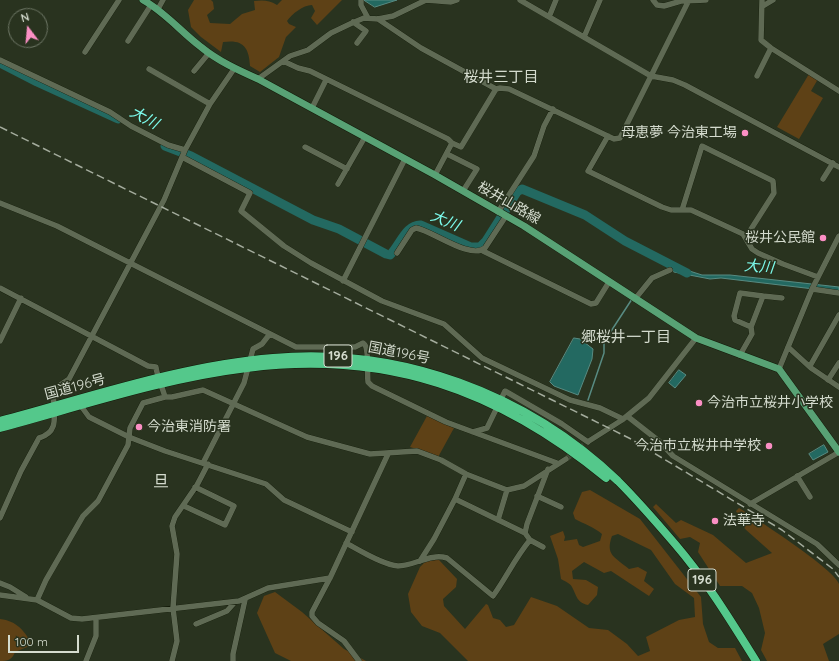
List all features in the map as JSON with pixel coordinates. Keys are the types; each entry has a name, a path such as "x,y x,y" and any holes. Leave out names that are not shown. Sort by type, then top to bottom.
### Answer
{"highway":[{"name":"国道196号","path":"0,428 55,410 161,381 248,364 366,363 444,384 498,402 600,472 639,505 676,545 717,601 756,661"},
{"name":"国道196号","path":"0,421 81,406 161,381"}],"main road":[{"name":"桜井山路線","path":"143,0 158,9 209,53 234,68 258,79 435,175 506,216 696,338 779,369"},
{"path":"779,369 839,452"}],"street":[{"path":"85,52 119,0"},
{"path":"158,9 163,0"},
{"path":"361,0 361,5 368,18"},
{"path":"258,79 290,56 308,50 331,33 353,22 368,18 378,19 399,14 422,1 451,2 457,0"},
{"path":"520,0 651,76 673,80 685,85 839,167"},
{"path":"549,17 556,0"},
{"path":"584,37 600,0"},
{"path":"653,0 657,5 664,6 681,2 706,0"},
{"path":"773,0 763,3 761,40 771,48 839,91"},
{"path":"378,19 421,48 496,89 508,89 614,139 620,138 623,135 688,2"},
{"path":"128,41 151,5"},
{"path":"353,22 366,30 357,43"},
{"path":"756,76 771,48"},
{"path":"194,71 209,53"},
{"path":"0,60 110,112 131,126 168,145 185,150"},
{"path":"283,61 326,80 448,139 452,143 461,147 496,89"},
{"path":"0,518 21,472 39,438 46,436 51,431 55,410 54,392 60,385 69,379 164,200 185,150 210,104 234,68"},
{"path":"149,69 210,104"},
{"path":"312,108 326,80"},
{"path":"498,212 534,156 544,126 553,109"},
{"path":"608,136 588,172 662,207 691,210 746,237 752,249 758,253 783,264 818,276"},
{"path":"338,184 365,137"},
{"path":"435,175 452,143"},
{"path":"682,210 702,146 773,181 774,193 746,237"},
{"path":"305,147 347,169"},
{"path":"447,154 477,169 463,191"},
{"path":"182,157 250,193 241,211 284,246 343,281 382,301 421,316 439,321 482,358 570,400 600,408 625,418 659,441 673,456 818,544 839,565"},
{"path":"343,281 405,159"},
{"path":"823,179 833,163"},
{"path":"0,203 57,226 296,348 355,347 363,343 367,347 366,363 368,382 372,386 440,419 557,463"},
{"path":"482,250 506,216"},
{"path":"397,253 412,230 416,228 469,251 482,250 592,304 596,303 609,282"},
{"path":"779,369 812,289 839,236"},
{"path":"635,299 652,278 670,270"},
{"path":"0,288 148,366 156,367 156,372 161,381 165,397"},
{"path":"812,289 839,293"},
{"path":"751,327 735,320 734,316 740,293 782,298"},
{"path":"740,355 752,334 751,327 763,296"},
{"path":"0,341 21,298"},
{"path":"810,366 839,315"},
{"path":"172,661 177,641 173,608 177,554 172,526 175,517 184,506 195,487 244,383 253,349 262,344 270,335"},
{"path":"473,432 487,428 498,402 505,391 562,424 589,442 625,418 649,398 696,338"},
{"path":"788,347 810,366 839,387"},
{"path":"828,380 839,363"},
{"path":"37,600 46,580 83,516 98,501 128,445 130,428 144,403 165,397 172,397 202,390 307,437 331,445 370,454 388,454 402,450 417,451 434,457 466,474 507,490 524,486 557,463 566,459"},
{"path":"81,406 89,417 129,436 165,451 206,463 266,484 284,500 352,532"},
{"path":"750,504 839,452"},
{"path":"359,661 344,641 318,623 312,616 312,612 330,578 388,454"},
{"path":"525,533 537,496 548,469"},
{"path":"419,561 434,539 466,474"},
{"path":"797,476 810,497"},
{"path":"184,506 225,525 234,506 195,487"},
{"path":"498,520 507,490"},
{"path":"537,496 561,507"},
{"path":"455,499 525,533 530,540 543,547"},
{"path":"346,543 388,564 398,566 440,556 446,558 493,596 509,573 517,556 530,540"},
{"path":"0,595 37,600 71,618 82,619 235,602 245,600 268,588 330,578"},
{"path":"0,583 10,587 27,599"},
{"path":"233,661 233,654 245,600"},
{"path":"196,624 227,611 235,602"},
{"path":"86,661 96,636 96,618"}],"shaded area":[{"path":"194,0 211,0 213,2 214,9 207,15 210,23 230,24 242,14 255,10 254,1 266,1 277,5 282,0 342,0 317,25 311,18 315,11 312,5 301,8 295,13 287,21 289,24 296,27 286,37 279,57 260,72 250,66 246,49 240,43 230,41 223,42 221,52 201,37 191,27 188,10"},
{"path":"809,74 818,79 811,91 823,98 799,139 777,127"},
{"path":"427,416 454,428 437,459 410,447"},
{"path":"590,490 640,519 701,597 703,624 709,642 718,648 735,648 742,661 468,661 440,633 422,626 411,612 408,594 420,567 426,561 439,560 457,579 456,587 443,599 444,606 465,629 486,604 488,605 493,618 500,620 506,627 514,625 531,597 557,606 589,628 608,630 627,644 638,656 650,651 646,637 679,620 695,617 694,598 675,584 651,550 618,534 612,536 610,542 611,552 629,569 638,567 647,572 644,581 654,589 649,596 611,571 604,573 584,562 572,571 573,579 586,580 598,587 597,595 588,605 584,604 577,598 571,586 561,579 558,559 550,536 563,531 565,537 564,541 577,539 579,545 583,547 600,541 602,534 592,527 575,519 573,513 582,492"},
{"path":"656,504 676,523 681,520 713,535 746,563 772,553 745,529 736,511 739,508 794,544 834,577 839,584 839,634 823,644 829,661 767,661 761,650 765,633 759,608 752,593 742,586 720,586 698,552 700,543 690,537 680,539 653,507"},
{"path":"275,592 302,612 344,649 366,661 291,661 275,653 257,613 264,596"},
{"path":"0,619 16,624 23,631 32,645 15,652 9,660 5,661 0,661"}],"water":[{"path":"364,0 397,0 375,7"},
{"path":"677,267 702,275 730,275 839,287 839,292 721,278 710,279 674,272"},
{"path":"574,338 580,339 593,349 592,359 578,395 554,386 550,382"},
{"path":"679,370 686,375 675,388 669,383"},
{"path":"824,445 828,452 813,460 809,454"}],"waterway":[{"name":"大川","path":"0,63 37,82 118,119"},
{"name":"大川","path":"165,146 191,156 313,220 339,229 390,255 407,231 421,225 471,247 480,247 486,241 517,192 522,189 585,215 625,241 687,273"},
{"path":"588,400 604,353 604,342 632,299"}],"tunnel":[{"path":"566,459 589,441"}],"railway":[{"path":"0,127 629,438 782,530 833,569 839,577"}],"place":[{"name":"母恵夢 今治東工場","path":"745,133"},
{"name":"桜井公民館","path":"823,238"},
{"name":"今治市立桜井小学校","path":"699,403"},
{"name":"今治東消防署","path":"139,427"},
{"name":"今治市立桜井中学校","path":"769,446"},
{"name":"法華寺","path":"715,521"}],"district":[{"name":"桜井三丁目","path":"501,77"},
{"name":"郷桜井一丁目","path":"626,337"},
{"name":"旦","path":"161,482"}]}
